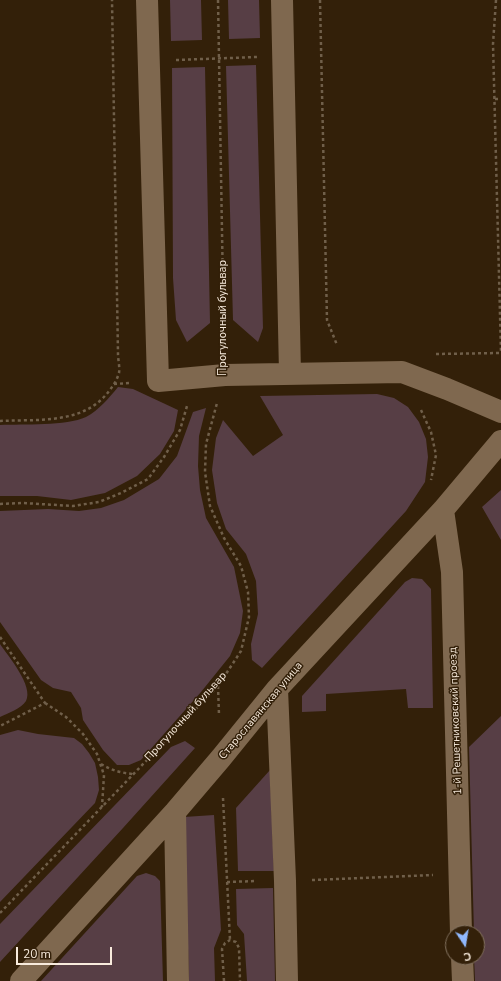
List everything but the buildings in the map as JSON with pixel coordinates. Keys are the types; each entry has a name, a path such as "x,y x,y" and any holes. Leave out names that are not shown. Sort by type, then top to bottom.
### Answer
{"street":[{"path":"147,0 158,381 225,375 402,372 501,412"},
{"path":"282,0 290,373"},
{"name":"Старославянская улица","path":"21,981 175,812 277,689 443,510 501,441"},
{"name":"1-й Решетниковский проезд","path":"443,510 452,572 462,925"},
{"path":"277,689 285,881 287,981"},
{"path":"175,812 178,981"},
{"path":"462,965 463,981"}],"path":[{"path":"0,421 64,418 77,415 92,407 104,397 114,384 119,371 112,0"},
{"name":"Прогулочный бульвар","path":"0,913 218,686 241,651 250,617 248,592 241,566 224,538 210,506 205,472 206,444 225,375 218,0"},
{"path":"320,0 326,320 338,347"},
{"path":"496,0 492,44 495,99 501,353"},
{"path":"148,61 283,56"},
{"path":"495,99 501,99"},
{"path":"0,504 23,503 73,506 99,502 121,493 148,478 164,457 180,430 188,404"},
{"path":"420,410 431,432 436,455 430,484"},
{"path":"0,637 45,703 66,717 83,734 97,754 104,775 102,807"},
{"path":"218,686 230,940"},
{"path":"0,726 45,703"},
{"path":"100,763 120,773 133,774"},
{"path":"227,882 460,874"},
{"path":"224,981 222,948 225,943 230,940"},
{"path":"230,940 236,942 239,948 240,981"}],"shaded area":[{"path":"170,0 201,0 202,40 171,41"},
{"path":"228,0 259,0 260,38 229,39"},
{"path":"256,65 263,328 258,342 233,320 226,66"},
{"path":"205,67 210,323 187,342 176,320 173,278 172,68"},
{"path":"118,387 133,389 178,410 174,431 160,454 137,476 105,493 71,500 37,496 0,496 0,425 56,423 78,420 95,411"},
{"path":"377,394 394,398 408,407 419,422 426,439 428,457 425,482 406,511 262,668 252,660 251,644 258,614 256,581 246,554 226,529 217,503 212,470 216,438 223,420 253,456 283,435 260,396"},
{"path":"206,408 199,436 198,466 200,490 206,518 234,567 243,611 240,633 230,656 201,692 141,760 129,765 117,765 103,750 83,720 81,708 71,692 53,688 41,680 0,622 0,511 48,509 79,511 101,508 124,500 159,479 177,456 193,412"},
{"path":"501,490 501,540 482,507"},
{"path":"412,578 422,579 431,589 433,708 408,708 406,689 326,694 326,711 302,712 302,696 405,582"},
{"path":"0,644 19,671 28,695 24,704 0,717"},
{"path":"501,716 501,981 475,981 474,965 485,965 485,925 474,925 469,747"},
{"path":"18,730 74,738 82,744 95,763 99,790 95,803 0,902 0,735"},
{"path":"185,741 195,748 0,962 0,924 171,747"},
{"path":"270,770 274,871 238,871 236,808"},
{"path":"214,815 221,930 214,948 215,981 189,981 184,817"},
{"path":"146,873 155,876 160,881 163,981 41,981 137,876"},
{"path":"273,888 275,981 247,981 244,934 237,925 236,889"}]}
